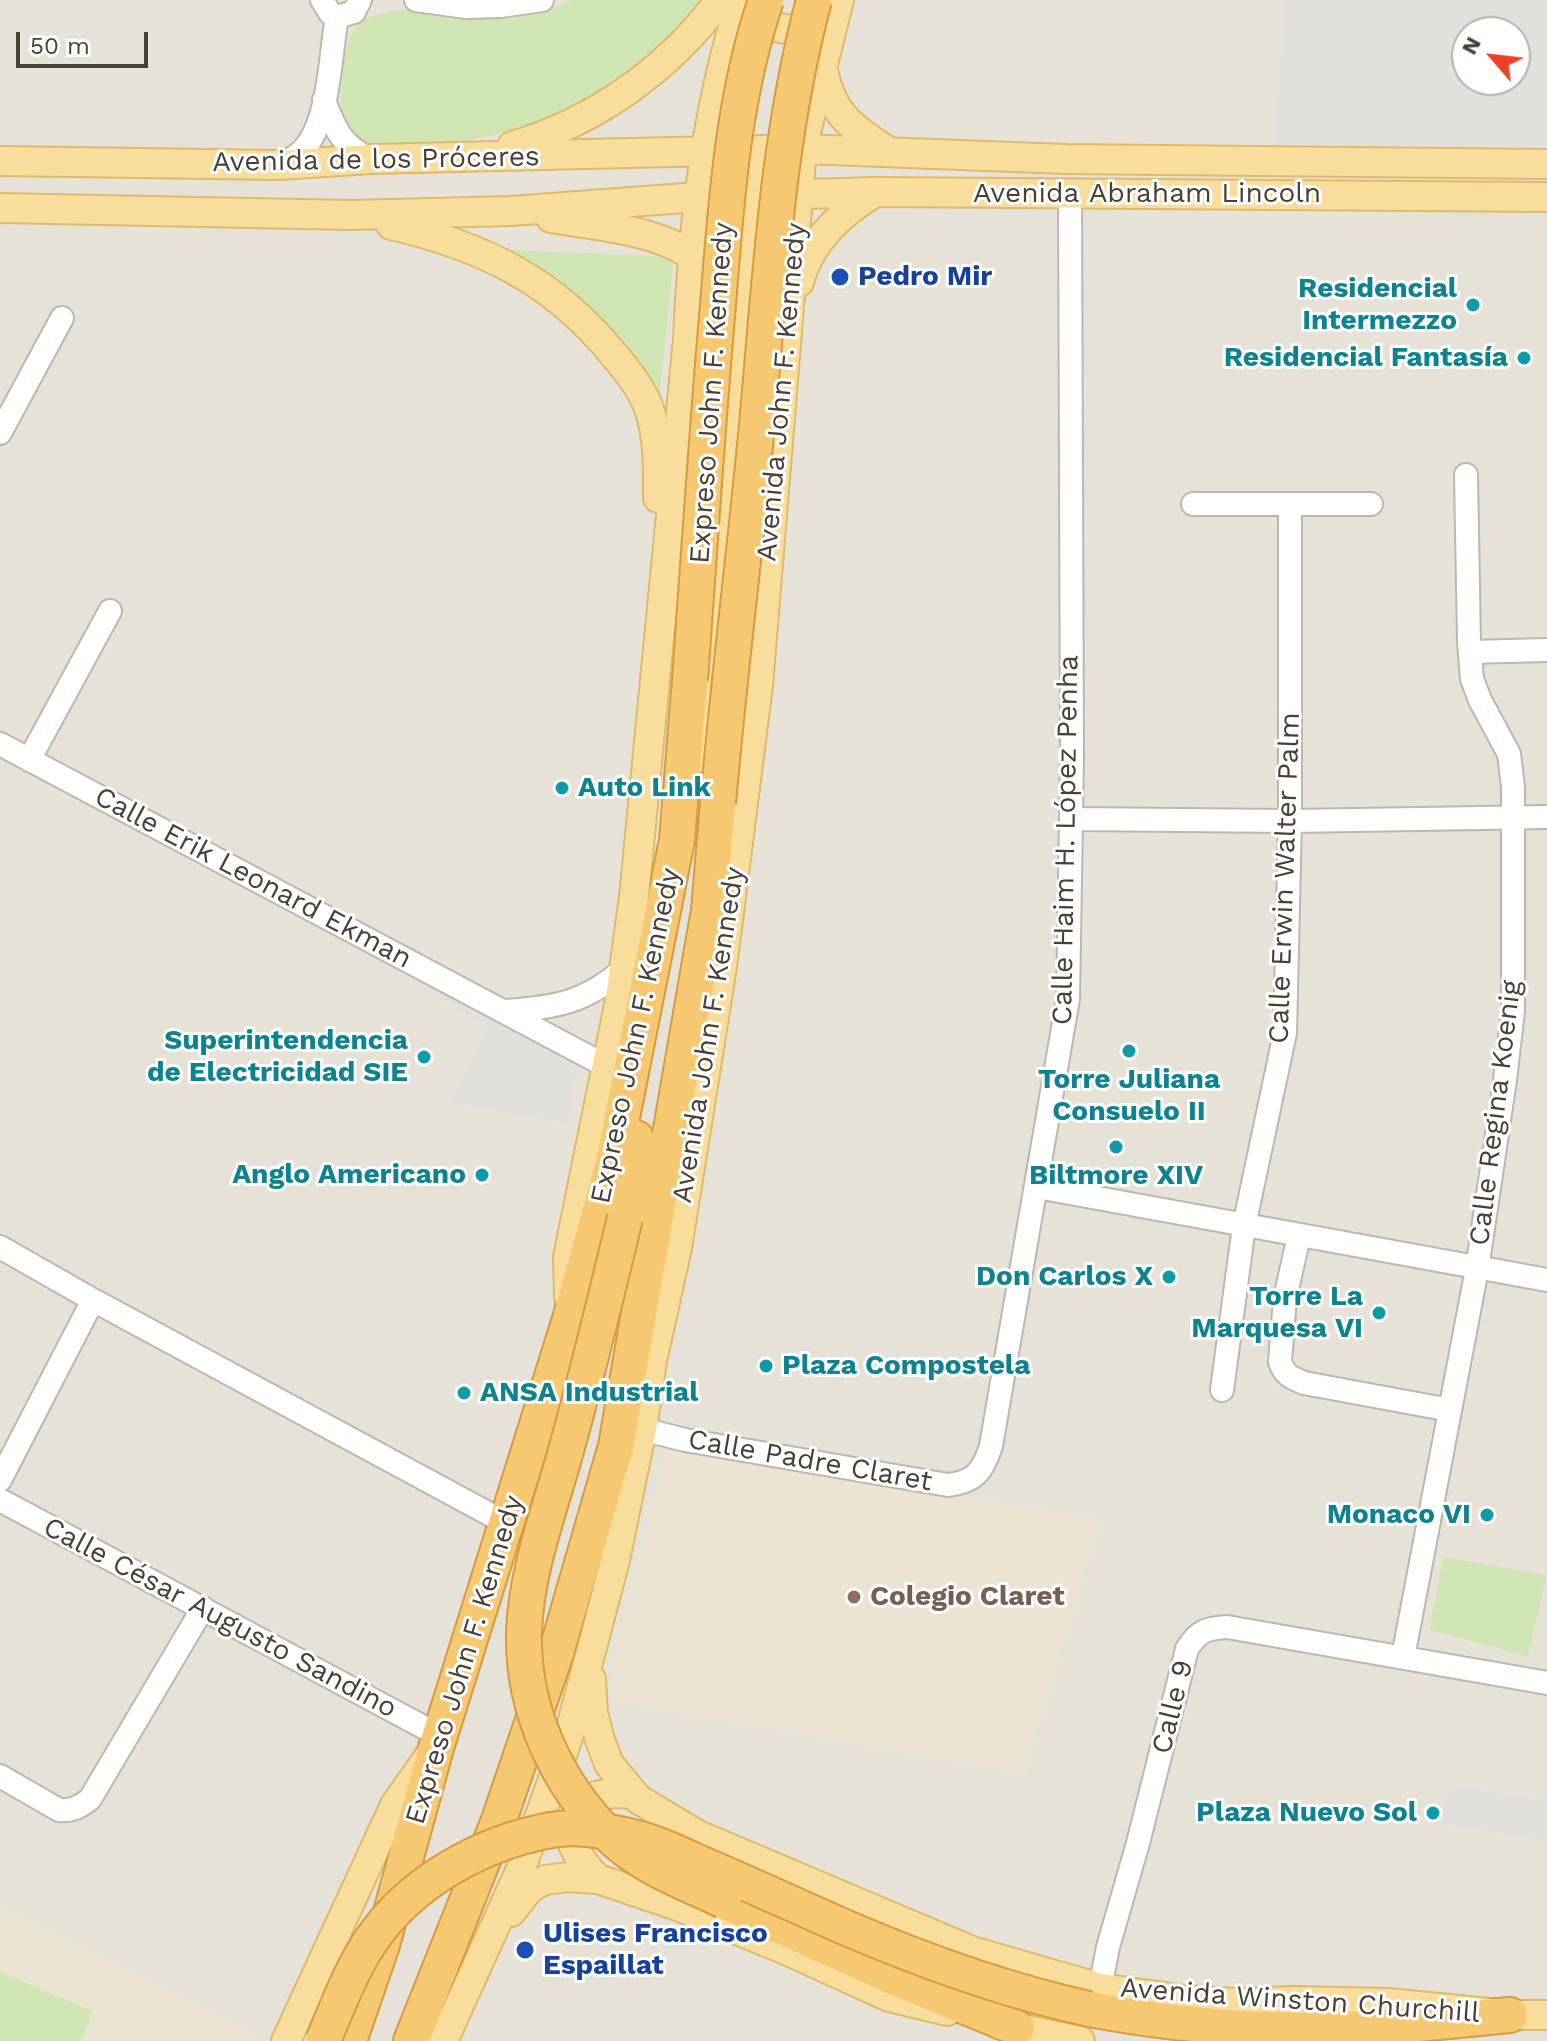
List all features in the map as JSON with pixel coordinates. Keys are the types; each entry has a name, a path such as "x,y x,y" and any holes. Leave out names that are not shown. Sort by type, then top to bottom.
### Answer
{"highway":[{"name":"Expreso John F. Kennedy","path":"349,2041 382,1945 438,1742 570,1319 613,1163 637,1049 677,840 732,158 749,60 766,0"},
{"name":"Expreso John F. Kennedy","path":"411,2041 504,1806 629,1438 709,910 776,206 800,52 814,0"},
{"path":"637,1049 635,1173 582,1393 535,1562 524,1631 527,1677 536,1715 556,1764 593,1817 613,1839 637,1857 663,1873 895,1978 1017,2028"},
{"path":"629,1438 652,1361"},
{"path":"323,2041 345,1989 370,1942 399,1907 437,1875 483,1851 553,1829 589,1829 632,1836 910,1956 990,1984 1077,2023 1265,2029 1379,2027 1510,2015"}],"main road":[{"path":"450,159 543,137 591,114 633,87 687,41 720,0"},
{"path":"570,1319 568,1257 625,968 634,897 688,339 698,197 724,54 741,0"},
{"path":"752,0 752,8 760,17 784,28 799,30 811,26 831,0"},
{"name":"Avenida John F. Kennedy","path":"652,1361 684,1204 722,967 758,686 802,149 839,0"},
{"path":"822,62 827,92 839,113 845,121 890,153"},
{"name":"Avenida Abraham Lincoln","path":"752,151 802,149 1066,159 1547,164"},
{"path":"677,840 712,688 752,151"},
{"name":"Avenida de los Próceres","path":"0,161 280,165 370,159 752,151"},
{"path":"787,330 803,268 816,244 853,206 876,192"},
{"name":"Avenida Abraham Lincoln","path":"747,197 876,192 1547,197"},
{"name":"Avenida de los Próceres","path":"0,208 351,215 511,211 698,197 747,197"},
{"path":"511,211 649,236 692,254 720,288 738,338"},
{"path":"351,215 443,237 534,281 573,310 601,338 625,367 647,404 654,427 658,466 659,556 649,732"},
{"path":"443,2041 479,1965 547,1801 569,1735 615,1560 629,1438"},
{"name":"Avenida Winston Churchill","path":"595,1643 591,1678 593,1713 609,1764 632,1794 698,1835 972,1951 1077,2023"},
{"path":"286,2041 395,1805 438,1742"},
{"path":"598,1879 578,1856 568,1828 585,1799 615,1792 632,1794"},
{"path":"479,1965 519,1899 530,1888 545,1880 568,1877 598,1879 675,1905 786,1950 889,1997 1017,2028 1077,2023"},
{"name":"Avenida Winston Churchill","path":"1510,2015 1547,2015"}],"street":[{"path":"280,165 303,150 316,127 324,100 330,8 354,12 360,0"},
{"path":"416,0 466,7 542,0"},
{"path":"324,100 335,130 358,153 370,159"},
{"name":"Calle Haim H. López Penha","path":"977,1476 986,1463 991,1446 1068,999 1071,819 1070,194"},
{"path":"0,433 62,318"},
{"name":"Calle Regina Koenig","path":"1403,1657 1477,1269 1513,1011 1514,817 1509,754 1472,679 1466,475"},
{"path":"1193,504 1371,504"},
{"name":"Calle Erwin Walter Palm","path":"1222,1390 1244,1226 1285,1033 1290,821 1290,504"},
{"path":"29,760 110,611"},
{"path":"1470,652 1547,650"},
{"name":"Calle Erik Leonard Ekman","path":"0,744 606,1066"},
{"path":"1071,819 1290,821 1547,817"},
{"path":"506,1011 545,1008 572,1001 593,993 625,968"},
{"path":"1037,1187 1547,1280"},
{"path":"1299,1236 1285,1298 1282,1371 1304,1383 1450,1410"},
{"path":"0,1247 506,1523"},
{"path":"0,1480 93,1300"},
{"name":"Calle Padre Claret","path":"629,1438 685,1440 948,1485 965,1483 977,1476"},
{"name":"Calle César Augusto Sandino","path":"0,1500 203,1608 438,1742"},
{"path":"0,1776 59,1810 69,1811 90,1799 203,1608"},
{"name":"Calle 9","path":"1077,2023 1108,1947 1187,1649 1195,1636 1207,1628 1227,1627 1547,1683"}],"shaded area":[{"path":"0,0 1547,0 1547,2041 0,2041"},
{"path":"1284,0 1547,0 1547,160 1276,155"},
{"path":"428,969 580,1051 567,1123 451,1103 489,1027 419,987"},
{"name":"Colegio Claret","path":"667,1447 1101,1520 1025,1774 616,1701 610,1673"},
{"path":"1449,1785 1547,1801 1547,1841 1442,1824"},
{"path":"0,1905 258,2036 256,2041 0,2041"}],"green space":[{"path":"572,0 706,0 653,54 617,83 586,101 540,120 490,136 411,148 366,143 347,129 342,109 343,65 349,39 363,20 379,14 414,10 513,14 549,8"},
{"path":"506,250 674,257 658,407 539,272"},
{"path":"1443,1557 1547,1575 1528,1656 1430,1630"},
{"path":"0,1972 93,2011 81,2041 0,2041"}],"place":[{"name":"Pedro Mir","path":"840,277"},
{"name":"Residencial Intermezzo","path":"1473,305"},
{"name":"Residencial Fantasía","path":"1524,358"},
{"name":"Auto Link","path":"562,788"},
{"name":"Torre Juliana Consuelo II","path":"1129,1051"},
{"name":"Superintendencia de Electricidad SIE","path":"424,1057"},
{"name":"Biltmore XIV","path":"1116,1147"},
{"name":"Anglo Americano","path":"482,1175"},
{"name":"Don Carlos X","path":"1169,1277"},
{"name":"Torre La Marquesa VI","path":"1379,1313"},
{"name":"Plaza Compostela","path":"766,1366"},
{"name":"ANSA Industrial","path":"464,1393"},
{"name":"Monaco VI","path":"1487,1515"},
{"name":"Colegio Claret","path":"854,1597"},
{"name":"Plaza Nuevo Sol","path":"1433,1813"},
{"name":"Ulises Francisco Espaillat","path":"525,1950"}]}
